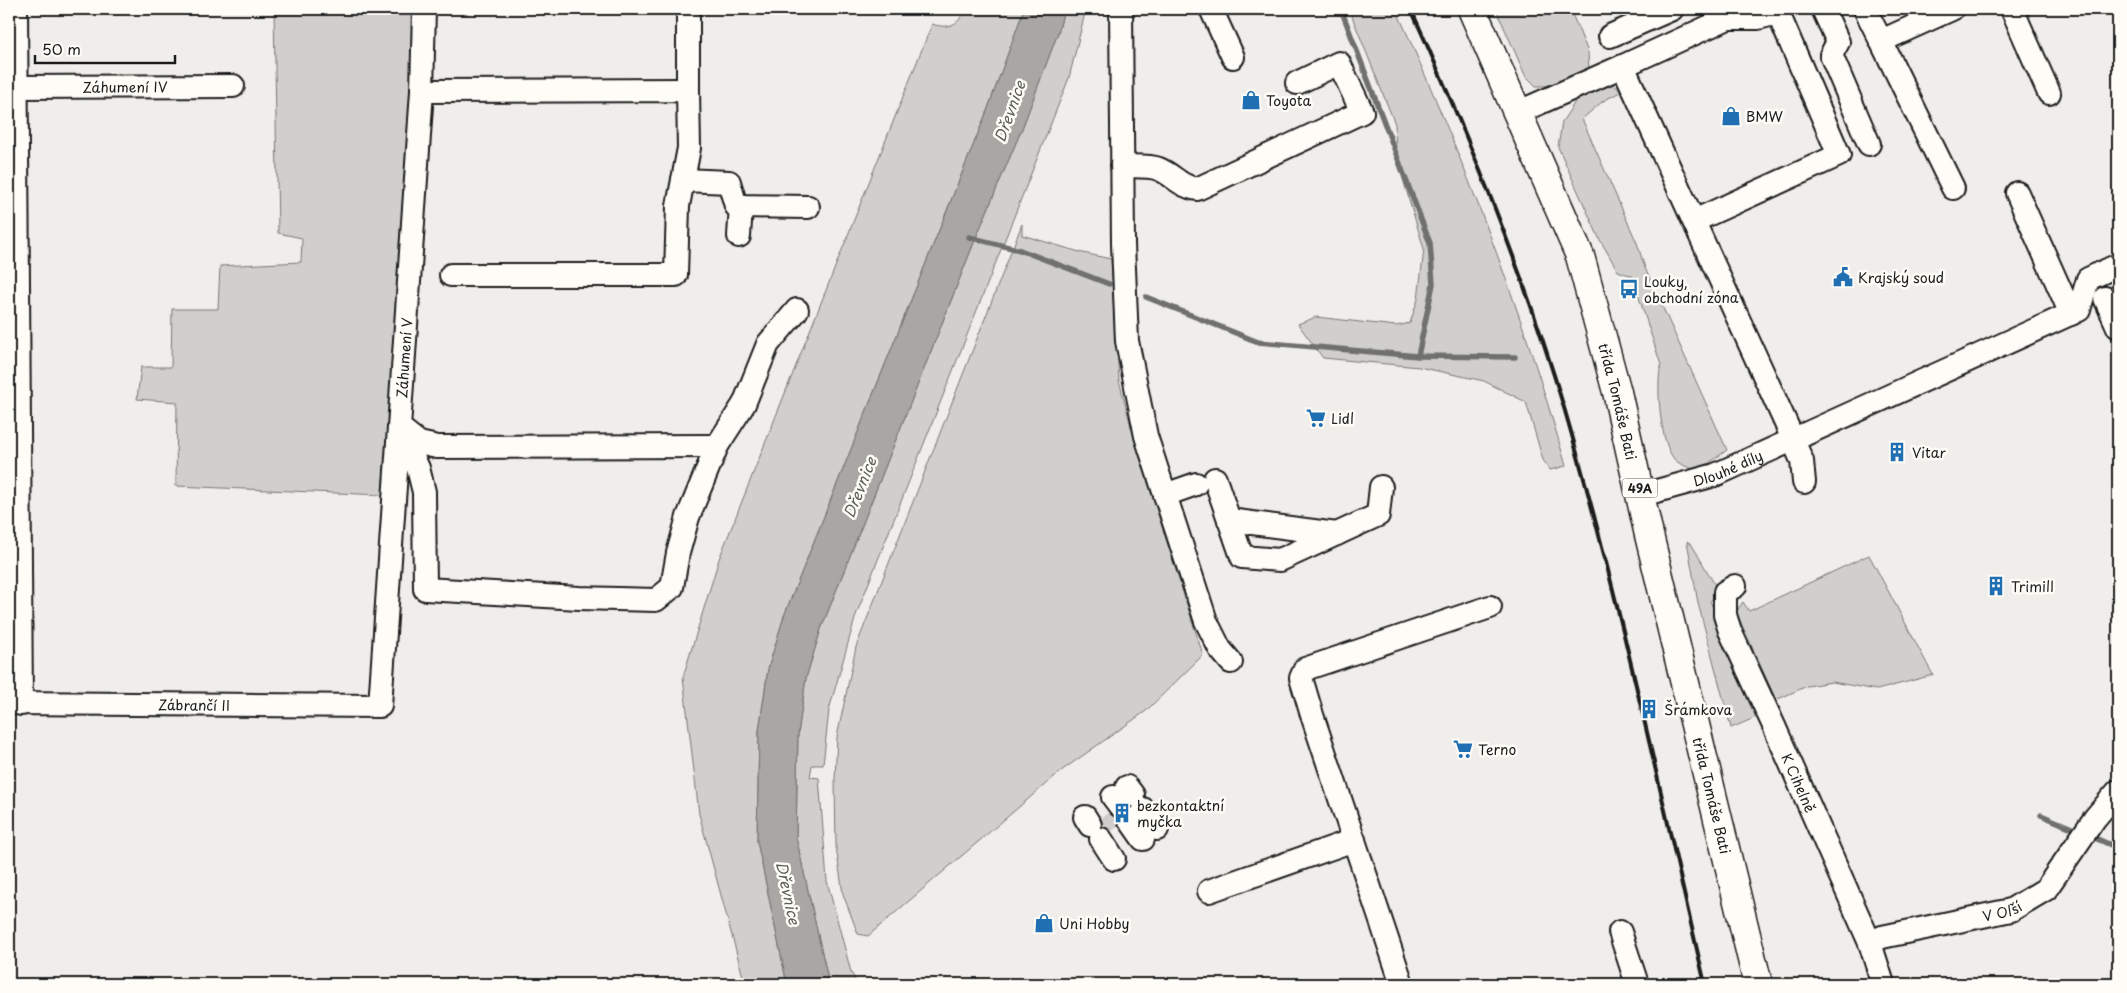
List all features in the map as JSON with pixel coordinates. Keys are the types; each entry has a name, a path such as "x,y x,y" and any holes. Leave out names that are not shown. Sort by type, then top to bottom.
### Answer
{"main road":[{"name":"třída Tomáše Bati","path":"1472,9 1519,112 1580,256 1617,392 1642,496 1651,544 1758,984"}],"street":[{"path":"15,704 16,9"},
{"name":"Záhumení V","path":"380,706 422,91 424,9"},
{"path":"451,275 676,275 678,206 689,148 688,9"},
{"path":"1121,9 1123,244 1127,341 1132,373 1146,436 1206,621 1220,650 1231,662"},
{"path":"1211,9 1233,57"},
{"path":"1610,36 1672,9"},
{"path":"1823,9 1838,42 1831,55 1868,144"},
{"path":"1865,9 1953,188"},
{"path":"1882,41 1952,9"},
{"path":"2012,9 2049,93"},
{"path":"1519,112 1728,18 1758,18 1782,11 1839,156 1694,222"},
{"path":"1122,166 1156,168 1171,175 1184,187 1197,189 1362,112 1339,63 1297,83"},
{"path":"1623,66 1694,222 1802,437 1804,482"},
{"name":"Záhumení IV","path":"17,87 233,86"},
{"path":"422,91 688,90"},
{"path":"683,180 729,182 736,206 808,207"},
{"path":"2017,193 2075,312"},
{"path":"739,236 741,207"},
{"path":"2075,312 2088,279 2118,265"},
{"path":"2105,298 2118,327"},
{"path":"399,427 418,468 424,492 425,589 579,598 656,600 672,587 678,553 688,517 717,446 744,404 768,344 796,310"},
{"name":"Dlouhé díly","path":"1642,496 1715,475 2075,312"},
{"path":"399,427 419,443 437,447 717,446"},
{"path":"1165,495 1206,482 1229,520 1242,557 1280,560 1378,514 1381,487"},
{"path":"1229,520 1337,534"},
{"name":"K Cihelně","path":"1735,586 1725,592 1725,615 1730,632 1774,726 1870,943 1883,984"},
{"path":"1402,984 1312,715 1301,678 1302,673 1305,669 1490,607"},
{"name":"Zábrančí II","path":"15,704 380,706"},
{"name":"V Olší","path":"1870,943 1882,937 2012,910 2046,889 2095,818 2118,790"},
{"name":"V Olší","path":"2095,818 2118,799"},
{"path":"1113,812 1135,845 1113,812"},
{"path":"1209,891 1354,840"},
{"path":"1620,932 1637,984"}],"shaded area":[{"path":"274,9 417,9 416,44 382,495 176,486 177,402 137,399 141,367 171,367 172,309 218,309 220,266 301,262 302,238 278,233"},
{"path":"964,9 1024,9 987,111 784,616 768,669 759,731 757,841 787,984 745,984 699,814 683,677 719,559 932,24 952,25 962,15"},
{"path":"1064,9 1086,9 1069,78 856,615 829,710 823,765 812,765 810,777 819,778 827,881 851,972 857,984 829,984 796,837 798,734 806,678 821,629 975,240 1023,126 1059,30"},
{"path":"1349,9 1396,9 1445,121 1490,234 1549,407 1566,466 1550,470 1543,460 1526,402 1484,381 1419,367 1323,358 1298,324 1316,317 1396,326 1410,323 1418,299 1424,249 1396,156 1395,124"},
{"path":"1496,9 1570,9 1588,52 1589,70 1549,86 1536,86 1525,75"},
{"path":"1608,81 1622,91 1603,101 1582,119 1637,243 1645,268 1727,450 1698,471 1677,462 1668,448 1660,411 1659,385 1661,365 1632,276 1618,271 1599,238 1558,147 1562,122 1575,102 1590,87"},
{"path":"1022,224 1022,235 1111,259 1119,380 1135,442 1203,655 1146,711 1061,771 868,936 858,934 843,894 836,847 835,779 837,737 856,647"},
{"path":"1687,541 1692,545 1719,592 1710,601 1759,716 1731,728 1698,603"},
{"path":"1869,555 1933,675 1877,690 1832,682 1807,686 1776,700 1736,612 1743,602 1749,611"}],"water":[{"name":"Dřevnice","path":"1024,9 1064,9 1059,30 1023,126 975,240 821,629 806,678 798,734 796,837 829,984 787,984 757,841 759,731 768,669 784,616 987,111"}],"waterway":[{"path":"1341,9 1430,243 1433,284 1418,356"},
{"path":"969,237 1020,250 1109,284"},
{"path":"1146,297 1258,342 1418,356 1515,357"},
{"path":"2041,815 2079,831"},
{"path":"2088,835 2118,848"}],"tunnel":[{"path":"1102,817 1112,831"}],"railway":[{"path":"1411,9 1495,207 1532,308 1565,411 1622,625 1705,984"}],"place":[{"name":"Toyota","path":"1251,100"},
{"name":"BMW","path":"1731,116"},
{"name":"Krajský soud","path":"1843,277"},
{"name":"Louky, obchodní zóna","path":"1629,289"},
{"name":"Lidl","path":"1316,418"},
{"name":"Vitar","path":"1897,452"},
{"name":"Trimill","path":"1996,586"},
{"name":"Šrámkova","path":"1649,709"},
{"name":"Terno","path":"1463,749"},
{"name":"bezkontaktní myčka","path":"1122,813"},
{"name":"Uni Hobby","path":"1044,923"}]}
